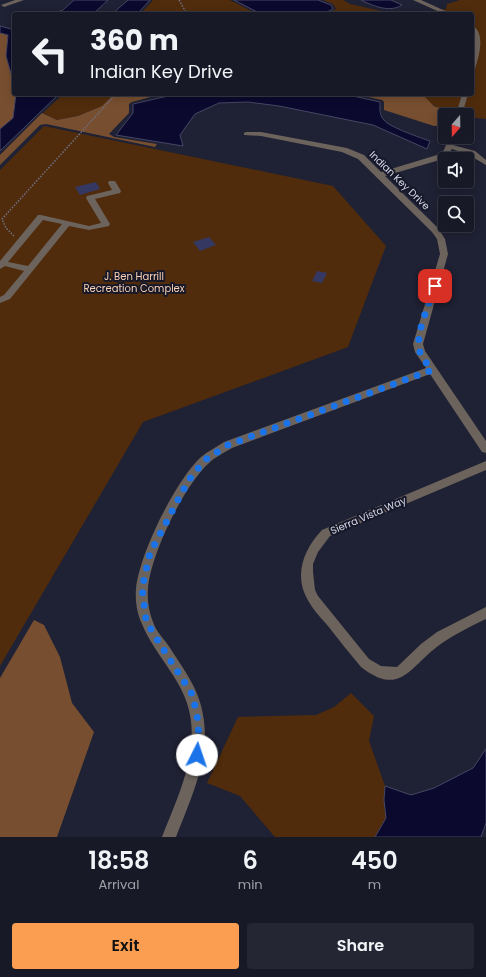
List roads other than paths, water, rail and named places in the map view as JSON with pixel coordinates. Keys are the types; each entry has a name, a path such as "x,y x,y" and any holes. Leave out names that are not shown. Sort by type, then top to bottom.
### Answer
{"street":[{"path":"4,5 21,0"},
{"path":"416,0 444,12"},
{"path":"474,29 477,32 479,44 474,62"},
{"path":"461,108 464,96"},
{"name":"Indian Key Drive","path":"246,134 261,134 344,150 361,157 435,230 444,247 443,261 420,333 418,344 420,352 486,449"},
{"path":"380,175 440,157 445,154 450,146 472,153 486,163"},
{"path":"1,264 41,217 89,228 106,224 90,198 117,190 112,183"},
{"path":"0,300 7,297 67,223"},
{"path":"1,264 29,269"},
{"path":"169,837 193,776 199,736 197,715 192,694 146,620 142,588 150,553 188,481 205,460 228,445 432,370"},
{"name":"Sierra Vista Way","path":"486,465 326,533 317,541 311,551 306,575 308,587 313,599 365,663 384,673 397,673 407,667 437,639 458,626 486,613"}],"park label":[{"name":"J. Ben Harrill Recreation Complex","path":"134,282"}]}
